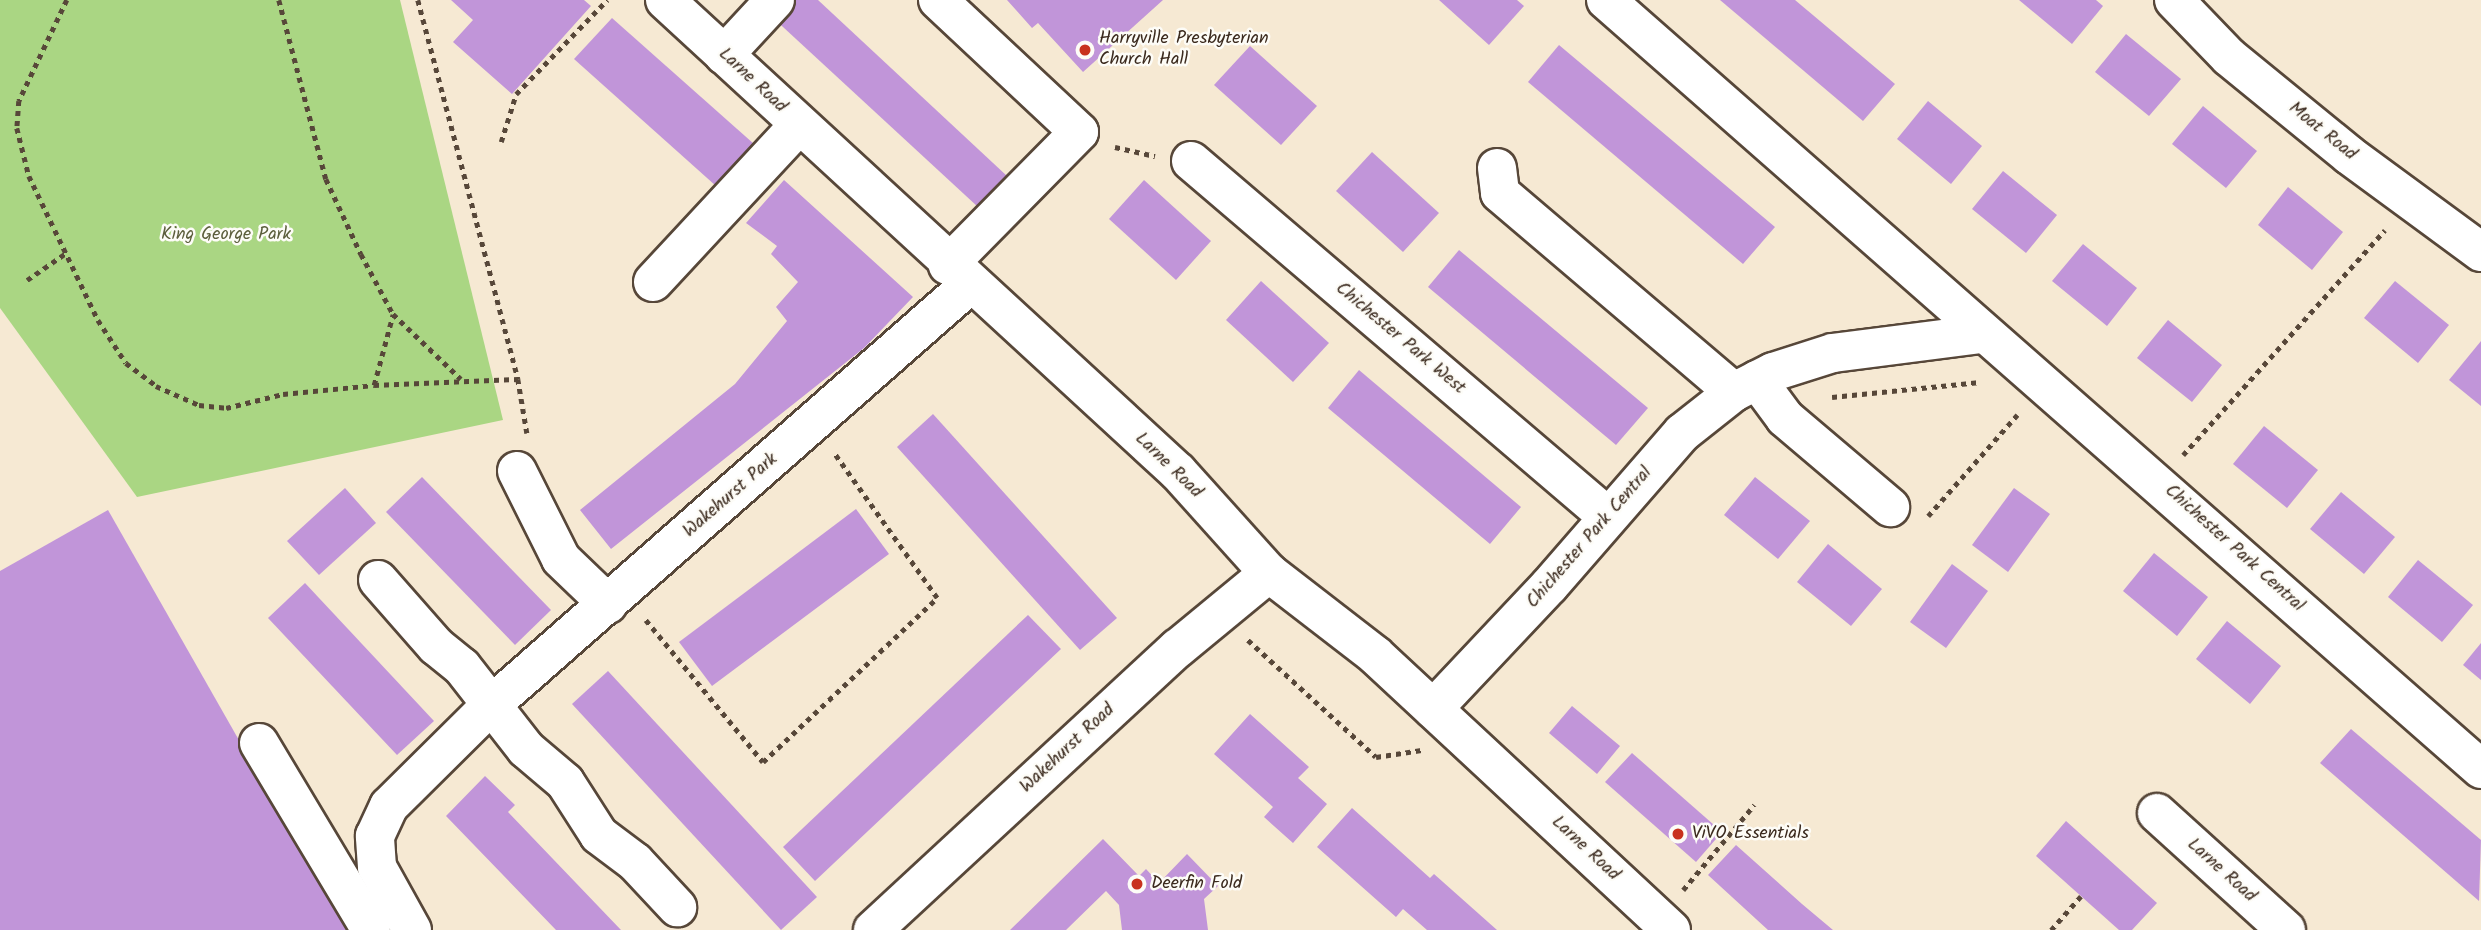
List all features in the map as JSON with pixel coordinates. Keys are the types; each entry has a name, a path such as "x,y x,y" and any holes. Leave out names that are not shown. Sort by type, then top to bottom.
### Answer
{"street":[{"name":"Larne Road","path":"665,0 959,275 1178,472 1269,573 1376,655 1665,924"},
{"path":"724,55 775,0"},
{"path":"938,0 1079,132"},
{"name":"Chichester Park Central","path":"1606,0 1982,334 2046,383 2481,769"},
{"name":"Moat Road","path":"2174,0 2229,57 2481,253"},
{"path":"653,282 799,125"},
{"name":"Wakehurst Park","path":"412,930 377,867 374,846 380,821 389,806 490,706 810,426 959,275 1079,132"},
{"name":"Chichester Park West","path":"1191,160 1608,517"},
{"path":"1497,169 1500,193 1745,386 1905,517"},
{"name":"Chichester Park Central","path":"1433,709 1682,433 1745,386 1832,353 1982,334"},
{"path":"517,471 561,559 616,597"},
{"name":"Wakehurst Road","path":"895,923 1219,614 1269,573"},
{"path":"378,580 436,646 462,667 526,749 565,782 599,835 635,862 677,907"},
{"path":"259,743 371,930"},
{"name":"Larne Road","path":"2157,813 2285,929"}],"path":[{"path":"67,0 19,101 17,128 29,176 98,320 126,363 156,386 199,405 226,408 283,394 374,385 518,379"},
{"path":"279,0 326,179 393,314 462,380"},
{"path":"418,0 518,379 528,429 517,471"},
{"path":"501,142 516,94 607,0"},
{"path":"1079,132 1131,153 1191,160"},
{"path":"2193,443 2412,201"},
{"path":"27,280 66,253"},
{"path":"374,385 393,314"},
{"path":"1905,517 2046,383"},
{"path":"616,597 763,762 937,598 810,426"},
{"path":"1219,614 1376,757 1470,743"},
{"path":"1665,924 1754,805"},
{"path":"2051,930 2081,896"}],"green space":[{"name":"King George Park","path":"0,0 400,0 503,420 137,497 0,308"}],"building":[{"path":"451,0 584,0 591,6 512,94 453,42 473,20"},
{"path":"783,0 818,0 1007,176 978,207 770,15"},
{"name":"Harryville Presbyterian Church Hall","path":"1007,0 1163,0 1083,72 1038,23 1032,28"},
{"path":"1439,0 1517,0 1524,6 1489,45"},
{"path":"1720,0 1795,0 1895,84 1863,121"},
{"path":"2019,0 2096,0 2103,6 2072,44"},
{"path":"612,18 754,144 716,186 574,59"},
{"path":"2126,34 2181,79 2149,116 2095,72"},
{"path":"1559,45 1775,227 1743,264 1528,82"},
{"path":"1250,46 1317,106 1281,145 1214,85"},
{"path":"1928,101 1982,146 1951,184 1897,139"},
{"path":"2203,106 2257,151 2226,188 2172,144"},
{"path":"1372,152 1439,213 1403,252 1336,191"},
{"path":"2003,171 2057,215 2026,253 1972,209"},
{"path":"784,180 913,297 864,348 611,549 580,510 735,384 787,321 776,307 798,282 771,254 777,246 746,223"},
{"path":"1144,180 1211,241 1176,280 1109,219"},
{"path":"2288,187 2343,232 2312,270 2258,225"},
{"path":"2083,244 2137,288 2107,326 2052,281"},
{"path":"1459,250 1648,408 1616,445 1428,287"},
{"path":"1261,281 1329,343 1293,382 1226,320"},
{"path":"2395,281 2449,325 2418,363 2364,318"},
{"path":"2168,320 2222,365 2192,402 2137,358"},
{"path":"2481,341 2481,406 2449,380"},
{"path":"1359,370 1521,507 1490,544 1328,408"},
{"path":"933,414 1117,618 1080,650 897,447"},
{"path":"2264,426 2318,470 2287,508 2233,464"},
{"path":"422,477 551,610 515,645 386,512"},
{"path":"1755,477 1810,521 1778,559 1724,515"},
{"path":"345,488 376,523 319,575 287,541"},
{"path":"2014,488 2050,514 2008,572 1972,545"},
{"path":"2341,492 2395,537 2364,574 2310,529"},
{"path":"856,509 889,554 712,686 679,642"},
{"path":"108,510 347,930 0,930 0,571"},
{"path":"1828,544 1882,589 1851,626 1797,582"},
{"path":"2154,553 2208,597 2177,636 2123,591"},
{"path":"2418,560 2473,605 2442,642 2388,597"},
{"path":"1952,564 1988,591 1946,648 1910,622"},
{"path":"305,583 434,721 397,755 268,618"},
{"path":"1028,615 1061,649 815,881 783,847"},
{"path":"2227,621 2281,666 2250,704 2196,659"},
{"path":"2481,643 2481,680 2463,665"},
{"path":"608,671 817,897 781,930 572,704"},
{"path":"1572,706 1620,746 1597,774 1549,733"},
{"path":"1250,714 1309,767 1298,778 1327,804 1293,843 1264,817 1273,807 1214,754"},
{"path":"2351,729 2481,840 2479,901 2320,763"},
{"path":"1632,753 1722,832 1696,862 1605,782"},
{"path":"485,776 515,805 508,812 621,930 556,930 446,816"},
{"path":"1352,808 1430,878 1434,874 1497,930 1427,930 1403,909 1396,917 1317,847"},
{"path":"2066,821 2157,903 2132,930 2119,930 2036,856"},
{"name":"Deerfin Fold","path":"1103,839 1139,876 1146,869 1159,883 1187,854 1218,886 1204,899 1208,930 1122,930 1119,905 1106,891 1066,930 1010,930"},
{"path":"1736,845 1833,930 1768,930 1708,875"}],"place":[{"name":"Harryville Presbyterian Church Hall","path":"1085,50"},
{"name":"ViVO Essentials","path":"1678,834"},
{"name":"Deerfin Fold","path":"1137,884"}]}
